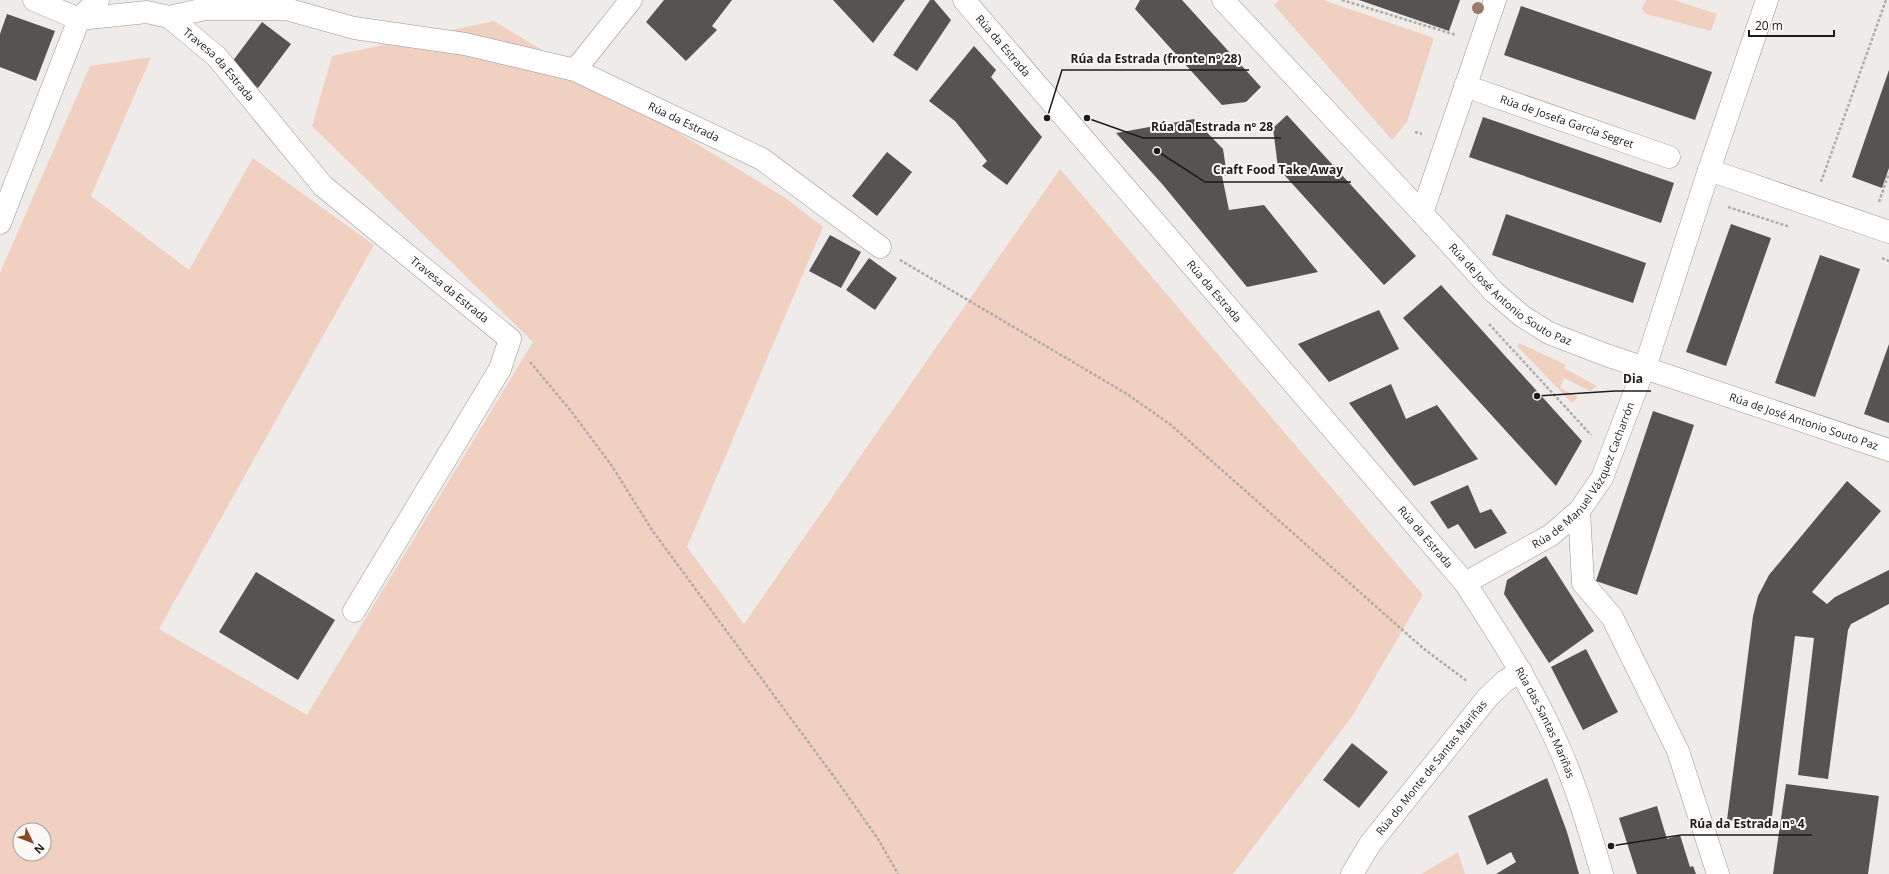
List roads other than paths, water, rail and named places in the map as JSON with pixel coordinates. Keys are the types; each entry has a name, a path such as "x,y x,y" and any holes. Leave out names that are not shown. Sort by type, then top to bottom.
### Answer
{"street":[{"path":"34,0 79,19"},
{"path":"0,224 79,19 98,0"},
{"path":"575,70 631,0"},
{"name":"Rúa da Estrada","path":"964,0 1465,583"},
{"name":"Rúa de José Antonio Souto Paz","path":"1223,0 1494,292 1522,316 1550,333 1606,355 1644,366 1889,450"},
{"path":"1422,213 1495,0"},
{"name":"Rúa de Manuel Vázquez Cacharrón","path":"1465,583 1551,535 1579,511 1602,478 1644,366 1767,0"},
{"name":"Travesa da Estrada","path":"79,19 147,12 169,17 205,9 286,9 354,28 465,44 575,70"},
{"name":"Travesa da Estrada","path":"169,17 217,57 323,186 510,339 500,369 354,611"},
{"name":"Rúa da Estrada","path":"575,70 762,159 880,247"},
{"name":"Rúa de Josefa García Segret","path":"1465,86 1669,157"},
{"path":"1709,170 1880,228"},
{"path":"1579,511 1583,584 1612,616 1678,751 1718,874"},
{"name":"Rúa das Santas Mariñas","path":"1465,583 1521,671 1558,745 1573,782 1602,874"},
{"name":"Rúa do Monte de Santas Mariñas","path":"1352,874 1370,844 1488,697 1505,681 1521,671"}],"place":[{"name":"Rúa da Estrada (fronte nº 28)","path":"1047,118"},
{"name":"Rúa da Estrada nº 28","path":"1087,118"},
{"name":"Craft Food Take Away","path":"1157,151"},
{"name":"Dia","path":"1537,396"},
{"name":"Rúa da Estrada nº 4","path":"1611,846"}]}
